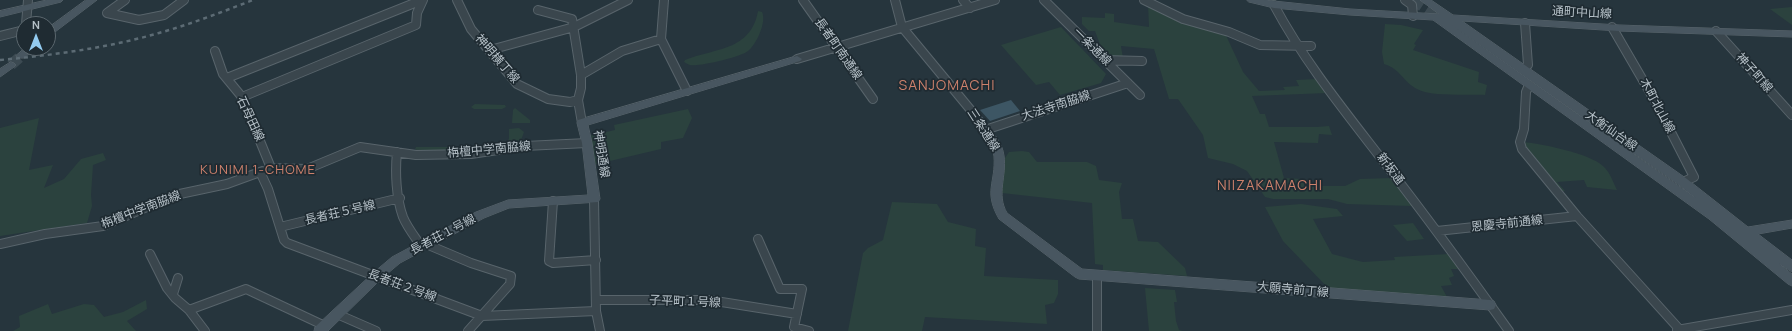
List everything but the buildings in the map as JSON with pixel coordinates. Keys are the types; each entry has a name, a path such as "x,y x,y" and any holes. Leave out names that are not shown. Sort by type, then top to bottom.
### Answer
{"street":[{"path":"0,14 28,4 58,0"},
{"path":"56,27 92,0"},
{"path":"125,0 107,12 138,20 164,15 184,0"},
{"path":"227,78 423,0"},
{"path":"242,97 416,25 417,13 423,0"},
{"name":"神明横丁線","path":"457,0 471,29 517,84 548,99 570,102 578,100"},
{"path":"490,50 574,27 628,0"},
{"path":"664,0 661,39 687,92"},
{"name":"長者町南通線","path":"803,0 873,99"},
{"name":"三条通線","path":"895,0 902,27 974,114 996,147 999,156 995,200 997,208 1003,216 1079,274 1097,275"},
{"path":"963,0 970,8"},
{"path":"582,123 995,0"},
{"name":"一条通線","path":"1044,0 1140,95"},
{"path":"1144,0 1183,19 1229,32 1260,45 1311,46"},
{"name":"通町中山線","path":"1252,0 1274,5 1286,3 1413,16 1525,23 1792,34"},
{"path":"1405,0 1412,5 1413,16"},
{"name":"大衡仙台線","path":"1425,0 1683,182 1748,231 1792,267"},
{"path":"27,16 28,4"},
{"name":"新坂通","path":"1274,5 1288,31 1321,78 1437,231 1509,331"},
{"path":"538,10 572,19 574,27"},
{"name":"大衡仙台線","path":"1435,17 1668,180 1735,233 1792,281"},
{"path":"1523,69 1528,65 1525,23"},
{"name":"神明通線","path":"574,27 581,75 581,88 578,100 587,143 594,199 596,311 600,331"},
{"name":"木町北山線","path":"1612,27 1655,101 1694,177 1683,182"},
{"name":"神子町線","path":"1716,31 1792,115"},
{"path":"0,36 16,32"},
{"path":"581,75 622,51 661,39"},
{"name":"石母田線","path":"215,51 223,74 242,97 267,170"},
{"path":"1104,60 1142,61"},
{"path":"0,74 11,64"},
{"path":"1529,82 1526,92 1524,129 1520,142 1522,149 1576,216 1679,330 1792,310"},
{"name":"大法寺南脇線","path":"985,130 1128,83"},
{"name":"栴檀中学南脇線","path":"0,244 45,234 104,226 175,195 227,184 267,170 307,169 360,147 416,155 471,154 524,146 587,143"},
{"path":"397,152 396,166 403,216 411,232 424,245 471,263 512,276 510,284 468,331"},
{"name":"長者荘２号線","path":"267,170 262,176 268,189 284,240 287,243 482,316 596,311"},
{"name":"長者荘５号線","path":"280,227 400,198"},
{"name":"長者荘１号線","path":"322,329 377,276 396,260 480,215 508,204 594,199"},
{"path":"553,201 549,260 552,263 596,260"},
{"name":"恩慶寺前通線","path":"1437,231 1576,216"},
{"path":"1735,233 1792,224"},
{"path":"758,239 780,289 802,289 794,327 809,331"},
{"path":"150,254 167,288 189,310 205,331"},
{"path":"1097,275 1097,331"},
{"name":"大願寺前丁線","path":"1097,275 1490,306"},
{"path":"173,294 178,278"},
{"path":"189,310 246,289 322,329"},
{"name":"子平町１号線","path":"597,300 709,300 797,314"},
{"path":"337,314 376,331"}],"green space":[{"path":"1148,4 1180,23 1189,22 1224,31 1243,72 1259,91 1285,90 1283,87 1299,86 1296,80 1317,79 1327,93 1252,96 1260,114 1265,114 1269,127 1329,126 1332,135 1319,134 1318,143 1274,142 1284,178 1302,179 1305,186 1345,186 1360,179 1392,178 1413,206 1347,204 1328,199 1273,199 1265,197 1247,171 1233,164 1208,158 1203,135 1178,99 1169,99 1154,49 1121,46 1123,59 1105,58 1095,31 1089,31 1082,24 1082,17 1105,18 1105,13 1114,14 1114,22 1149,27"},
{"path":"1792,7 1792,25 1770,9"},
{"path":"758,11 762,12 763,16 762,27 757,39 748,51 729,59 710,63 690,65 684,62 685,60 719,50 740,41 748,34 754,24"},
{"path":"1385,24 1401,25 1423,30 1414,44 1416,45 1413,50 1479,72 1478,82 1487,85 1485,95 1450,95 1431,93 1423,92 1412,86 1398,72 1390,66 1384,64 1382,52"},
{"path":"1061,27 1106,74 1101,83 1060,95 1049,82 1036,85 1001,45"},
{"path":"475,104 505,105 506,107 502,109 474,109 471,107"},
{"path":"515,108 530,120 530,123 512,123 513,110"},
{"path":"688,109 692,118 683,138 661,142 661,149 593,165 588,136 615,130 614,125"},
{"path":"39,118 29,170 53,165 44,188 64,179 81,159 103,153 106,160 93,165 91,195 92,206 87,223 0,236 0,128"},
{"path":"519,128 524,132 520,143 474,151 418,151 415,149 416,147 452,147 504,144 509,139 509,129"},
{"path":"1523,142 1577,153 1596,161 1608,171 1617,190 1587,187 1584,180 1557,182 1565,191 1559,191 1525,150"},
{"path":"1009,152 1029,152 1037,162 1087,162 1096,166 1099,180 1122,183 1119,192 1122,219 1133,219 1138,241 1158,242 1185,268 1187,276 1103,270 1103,265 1095,264 1092,203 1002,193 1005,158"},
{"path":"892,202 937,204 948,222 976,229 975,246 986,248 984,276 1058,280 1058,294 1054,303 1045,305 1047,324 925,317 922,331 848,331 863,253 868,248 883,240"},
{"path":"1301,204 1337,209 1343,216 1313,219 1332,254 1363,262 1395,260 1394,257 1449,254 1459,269 1451,269 1454,276 1449,278 1452,285 1441,286 1447,297 1328,288 1283,241 1265,207"},
{"path":"1413,223 1424,239 1407,241 1393,225"},
{"path":"1145,288 1175,290 1177,302 1174,302 1176,321 1179,330 1183,331 1149,331"},
{"path":"146,300 147,309 127,321 136,331 13,331 20,327 19,316 48,304 52,314 84,304 94,305 104,317 123,312"}],"water":[{"path":"1011,100 1020,111 990,121 980,110"}],"tunnel":[{"path":"1413,0 1446,22"},
{"path":"11,65 21,56"}],"railway":[{"path":"0,60 40,56 120,43 195,22 253,0"}],"district":[{"name":"SANJOMACHI","path":"947,86"},
{"name":"KUNIMI 1-CHOME","path":"258,170"},
{"name":"NIIZAKAMACHI","path":"1270,186"}]}
